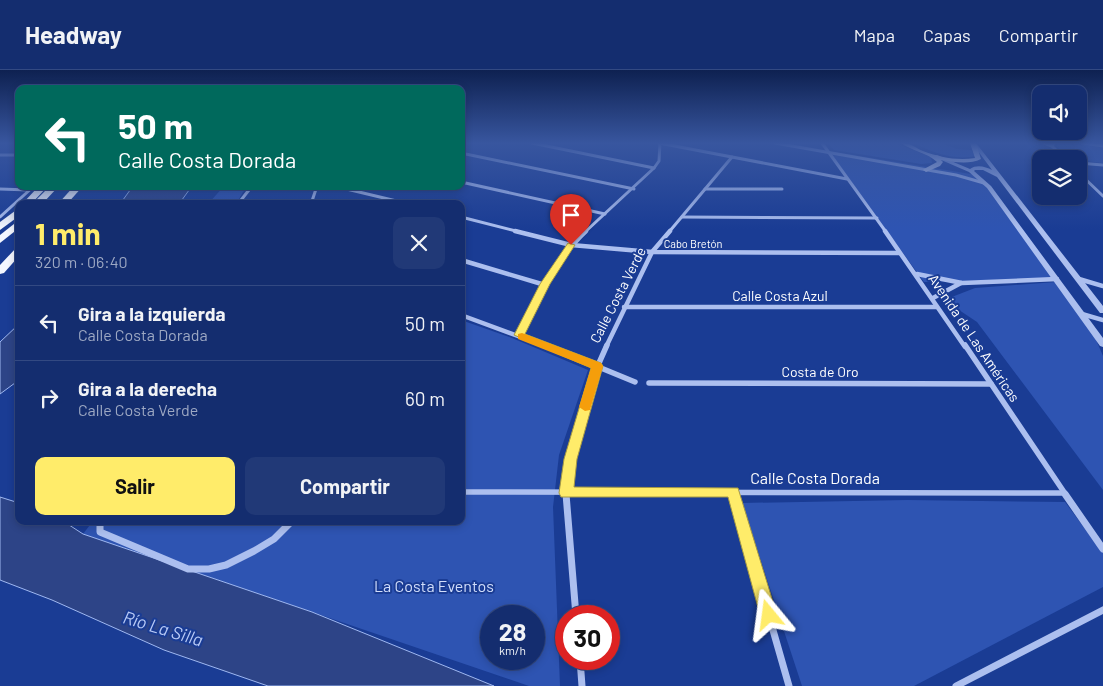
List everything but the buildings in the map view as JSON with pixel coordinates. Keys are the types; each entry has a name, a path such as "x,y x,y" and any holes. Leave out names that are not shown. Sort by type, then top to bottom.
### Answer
{"main road":[{"path":"30,200 40,190"},
{"path":"42,200 51,190"},
{"path":"66,200 75,190"},
{"path":"0,227 15,214"},
{"path":"0,240 15,227"},
{"path":"0,271 15,254"}],"street":[{"path":"551,172 634,189"},
{"path":"519,335 545,284 571,245 634,189 650,172"},
{"name":"Calle Costa Verde","path":"575,605 566,493 570,459 597,366 652,252 720,172"},
{"path":"809,172 847,179"},
{"name":"Avenida de Las Américas","path":"842,172 877,218 899,253 917,274 933,298 936,307 991,384 1103,549"},
{"path":"934,172 984,182"},
{"path":"971,172 984,182 1103,344"},
{"path":"991,172 1002,178"},
{"path":"997,172 1103,311"},
{"path":"1087,180 1103,196"},
{"path":"465,183 605,214"},
{"path":"705,189 782,189"},
{"path":"0,190 30,190"},
{"path":"19,200 30,190"},
{"path":"241,200 249,190"},
{"path":"357,190 394,200"},
{"path":"1097,190 1103,190"},
{"path":"0,217 15,204"},
{"path":"682,217 877,218"},
{"name":"Cabo Bretón","path":"465,218 571,245 652,252 899,253"},
{"path":"465,261 545,284"},
{"path":"917,274 962,283 1057,279"},
{"path":"1079,279 1103,286"},
{"path":"933,298 962,283"},
{"name":"Calle Costa Azul","path":"624,307 936,307"},
{"path":"1082,314 1103,320"},
{"path":"465,316 519,335 635,382"},
{"name":"Costa de Oro","path":"649,383 991,384"},
{"name":"Calle Costa Dorada","path":"465,492 1064,493"},
{"path":"734,492 789,686"},
{"path":"100,525 100,532 188,569 209,569 226,565 274,539 288,525"},
{"path":"956,686 1103,610"},
{"path":"581,670 582,686"}],"green space":[{"path":"844,172 957,172 977,175 991,186 1058,278 924,282"},
{"path":"220,190 245,190 238,200 212,200"},
{"path":"1056,282 1091,328 1103,356 1103,490 977,322 944,300 975,288"},
{"name":"La Costa Eventos","path":"465,321 512,338 588,370 559,455 553,507 557,605 555,605 555,670 559,670 560,686 529,686 482,670 545,670 545,605 480,605 480,669 83,534 90,525 465,525"},
{"path":"907,500 1065,502 1103,553 1103,587 914,686 802,686 742,503"}],"water":[{"path":"130,190 189,190 182,200 123,200"},
{"path":"15,328 15,383 0,394 0,342"},
{"name":"Río La Silla","path":"0,497 15,502 15,525 69,525 83,534 312,612 494,686 268,686 164,650 52,600 0,580"}],"slow traffic":[{"path":"522,336 597,366 585,407"}],"route":[{"path":"571,245 545,284 519,335 597,366 570,459 566,493 734,492 769,615"}]}
